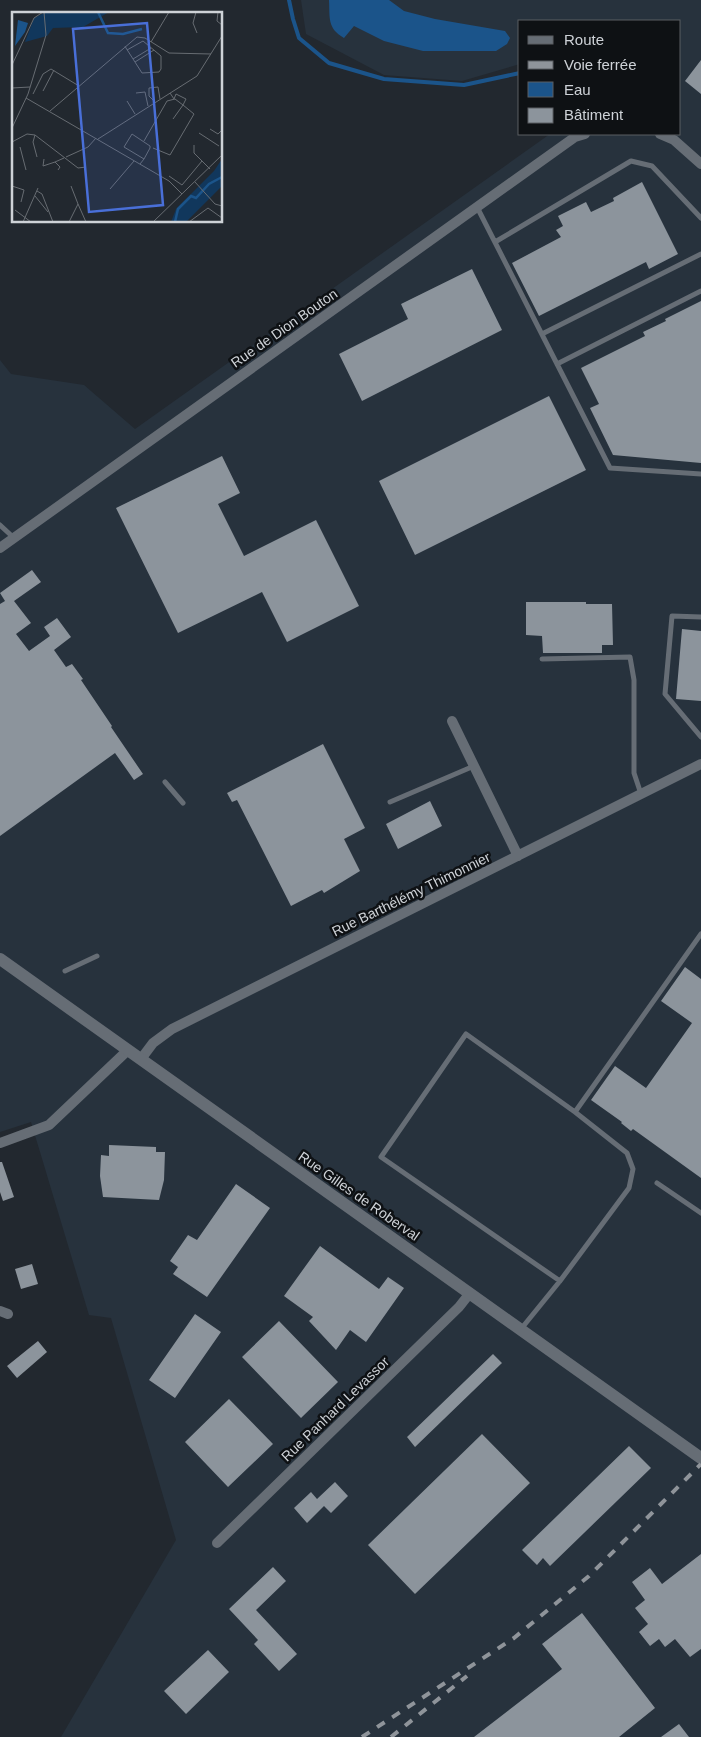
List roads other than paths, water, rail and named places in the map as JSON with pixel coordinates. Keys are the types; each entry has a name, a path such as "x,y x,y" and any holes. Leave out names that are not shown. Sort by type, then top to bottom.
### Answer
{"street":[{"name":"Rue de Dion Bouton","path":"0,548 477,207 576,137 582,135"},
{"path":"662,135 674,140 701,164"},
{"path":"452,721 518,856"},
{"name":"Rue Barthélémy Thimonnier","path":"141,1059 153,1042 172,1029 701,764"},
{"name":"Rue Gilles de Roberval","path":"0,959 701,1458"},
{"path":"0,1142 49,1126 128,1050"},
{"name":"Rue Panhard Levassor","path":"217,1543 459,1307 470,1293"}],"lane":[{"path":"495,242 631,161 652,166 701,218"},
{"path":"477,207 610,468 701,474"},
{"path":"542,334 701,254"},
{"path":"557,364 701,291"},
{"path":"0,525 14,538"},
{"path":"701,617 672,616 665,694 701,737"},
{"path":"542,659 630,657 634,680 634,773 642,794"},
{"path":"390,802 474,766"},
{"path":"165,782 183,803"},
{"path":"575,1112 701,934"},
{"path":"65,971 97,956"},
{"path":"521,1329 560,1281 629,1188 633,1168 627,1153 575,1112 466,1034 381,1157 560,1281"},
{"path":"657,1183 701,1214"}],"water":[{"path":"329,0 389,0 404,11 435,19 505,31 510,38 507,44 496,51 423,51 384,41 354,26 344,38 335,30 330,22"}],"waterway":[{"path":"289,0 299,38 329,63 384,79 464,85 518,73"}],"railway":[{"path":"362,1737 514,1638 589,1576 701,1464"},
{"path":"391,1737 467,1676"}]}
